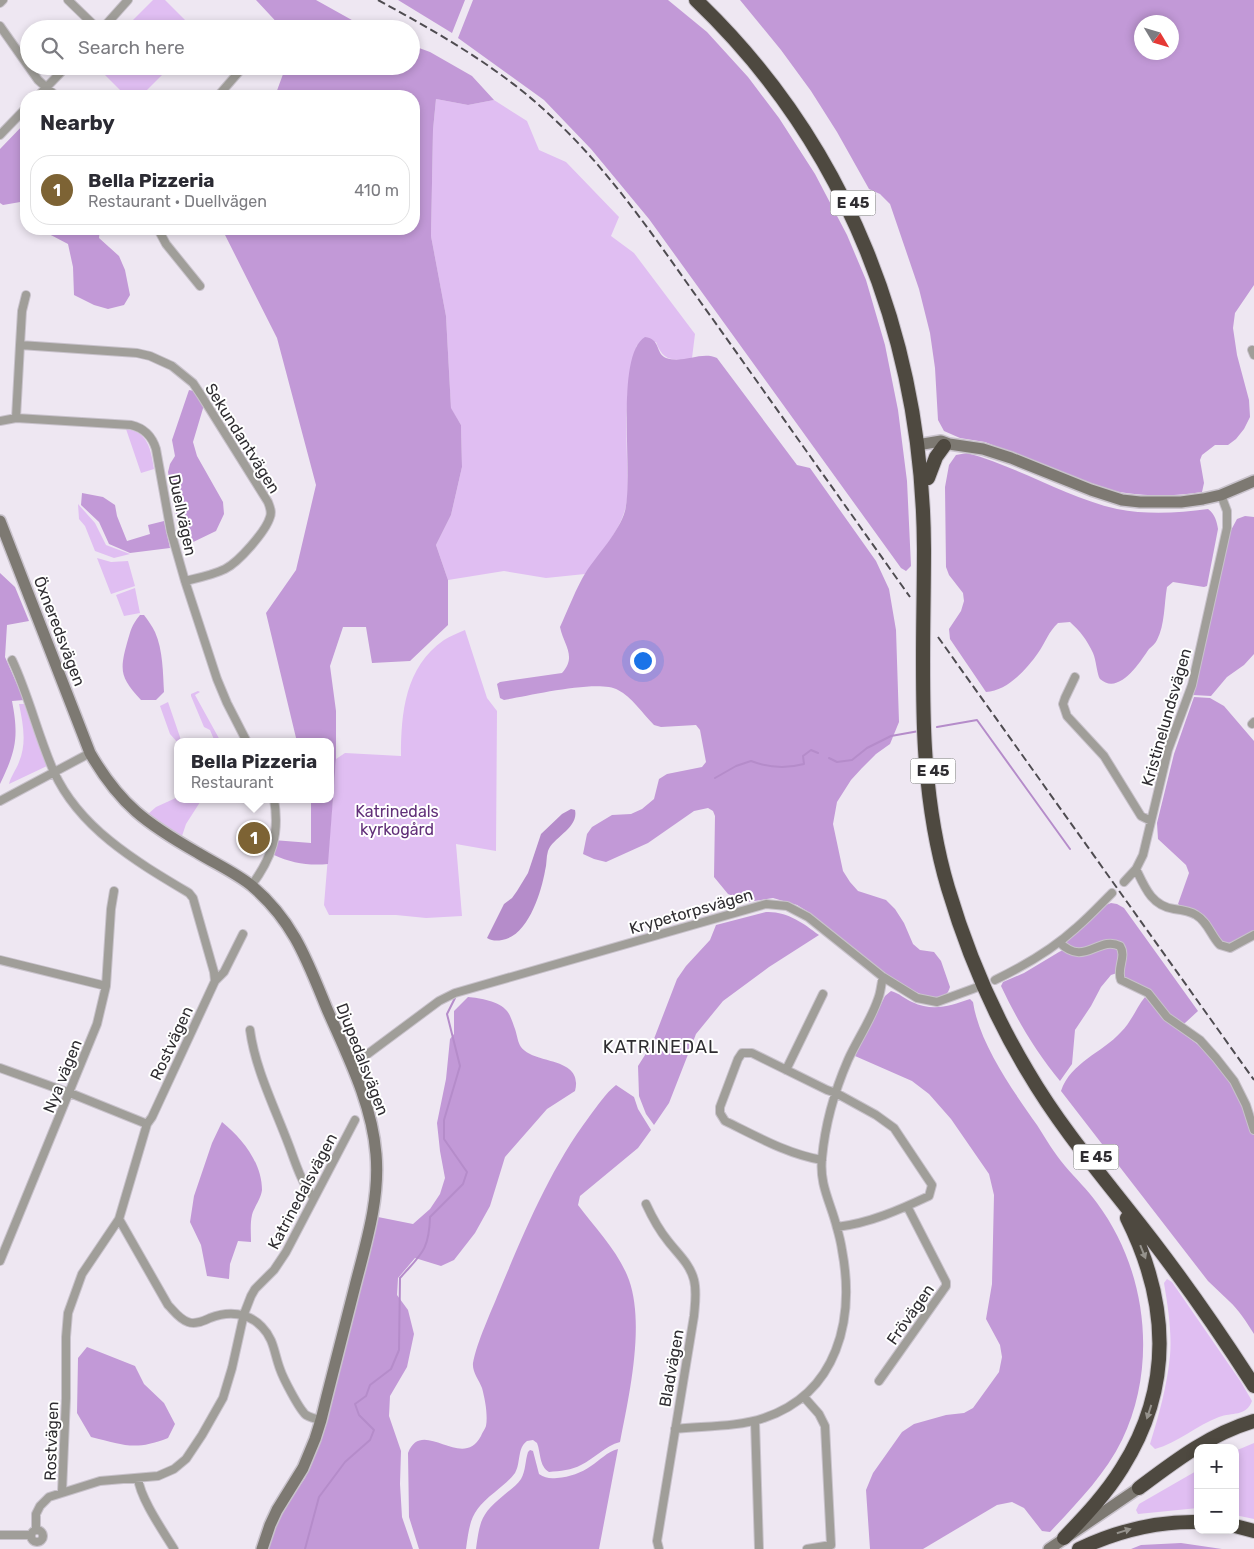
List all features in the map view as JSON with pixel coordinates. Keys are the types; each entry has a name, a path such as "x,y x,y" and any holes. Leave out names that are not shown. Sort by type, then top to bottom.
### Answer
{"highway":[{"name":"E 45","path":"696,0 739,44 804,129 844,197 888,308 908,384 928,478 931,538 928,678 931,757 941,824 953,882 973,943 998,1003 1014,1035 1049,1094 1199,1291 1254,1372"},
{"name":"E 45","path":"705,0 749,46 787,95 817,139 849,195 882,267 908,347 916,383 921,444 924,546 923,730 928,791 947,884 974,964 996,1014 1028,1073 1067,1131 1184,1282 1254,1386"},
{"path":"928,478 936,457 947,445"},
{"path":"1064,1538 1112,1484 1131,1454 1147,1417 1157,1377 1160,1334 1156,1295 1145,1256 1115,1192"},
{"path":"1139,1488 1195,1447 1217,1435 1254,1421"},
{"path":"1216,1444 1254,1428"},
{"path":"1139,1488 1194,1454"},
{"path":"1079,1549 1128,1529 1167,1522 1194,1522"},
{"path":"1239,1527 1254,1531"}],"street":[{"path":"0,3 3,0"},
{"path":"68,0 89,20"},
{"path":"110,20 128,0"},
{"path":"0,26 20,55"},
{"path":"34,75 46,89 59,75"},
{"path":"223,90 236,75"},
{"path":"0,135 20,114"},
{"path":"161,235 166,244 200,286"},
{"path":"16,418 22,311 26,295"},
{"name":"Sekundantvägen","path":"20,345 112,351 150,356 182,373 201,395 268,502 271,516 268,523 243,556 232,565 216,573 185,581"},
{"name":"Duellvägen","path":"0,421 16,418 131,425 141,428 149,435 156,449 173,538 185,581 217,679 245,738"},
{"path":"921,444 936,440 947,445 972,446 995,452 1091,490 1122,500 1181,502 1221,495 1254,481"},
{"name":"Kristinelundsvägen","path":"1124,882 1136,869 1144,855 1168,750 1192,685 1227,528 1227,511 1221,495"},
{"name":"Öxneredsvägen","path":"0,520 90,753"},
{"path":"12,660 55,773 74,803 106,838 134,860 189,893 193,898 215,981"},
{"path":"1075,677 1065,698 1064,710 1067,716 1104,756 1141,816 1151,821"},
{"path":"0,801 90,753"},
{"name":"Djupedalsvägen","path":"90,753 112,788 137,813 159,830 251,886 275,908 295,936 314,974 351,1064 372,1128 376,1154 376,1184 371,1220 321,1420 303,1468 277,1510 262,1549"},
{"path":"251,886 263,870 274,844 276,816 274,803"},
{"path":"1136,869 1154,902 1163,907 1195,914 1204,922 1220,945 1230,948 1254,935"},
{"name":"Nya vägen","path":"0,1261 97,1024 106,986 114,891"},
{"path":"995,980 1019,968 1059,942 1112,893"},
{"name":"Krypetorpsvägen","path":"351,1064 365,1056 439,1001 455,993 766,904 787,906 808,918 883,977"},
{"name":"Rostvägen","path":"62,1492 68,1314 82,1274 119,1219 147,1124 152,1117 215,981 224,972 243,934"},
{"path":"1059,942 1074,953 1081,953 1113,943 1120,946 1123,952 1119,971 1121,980 1148,993 1167,1017 1200,1040 1211,1052 1234,1081 1246,1105 1254,1130"},
{"path":"0,960 106,986"},
{"path":"674,1429 755,1421 787,1408 804,1396 830,1362 844,1327 847,1286 837,1227 823,1184 822,1160 836,1093 849,1058 879,998 883,977 908,993 931,1002 944,1000 978,987"},
{"path":"786,1070 823,994"},
{"path":"250,1030 257,1061 276,1112 304,1185 314,1198"},
{"path":"822,1160 786,1150 725,1121 720,1113 720,1107 742,1053 752,1053 836,1093 876,1115 894,1128 932,1185 929,1196 907,1206 859,1224 837,1227"},
{"path":"0,1068 70,1092 147,1124"},
{"name":"Katrinedalsvägen","path":"33,1532 36,1514 40,1506 49,1497 110,1479 158,1476 174,1469 186,1459 223,1398 244,1314 251,1296 255,1289 274,1270 286,1252 354,1120"},
{"name":"Bladvägen","path":"646,1204 660,1230 686,1263 694,1283 694,1316 656,1541 659,1549"},
{"name":"Frövägen","path":"879,1381 946,1286 946,1282 907,1206"},
{"path":"119,1219 168,1305 179,1317 189,1323 194,1323 220,1314 244,1314 256,1322 269,1336 280,1368 301,1408 310,1417 321,1420"},
{"path":"804,1396 819,1414 825,1426 831,1545 807,1549"},
{"path":"755,1421 759,1549"},
{"path":"138,1478 144,1497 174,1549"},
{"path":"1049,1549 1139,1488"},
{"path":"0,1535 33,1532 34,1541 41,1541 46,1549"}],"green space":[{"path":"153,0 165,0 185,20 133,20"},
{"path":"105,75 162,75 147,90 120,90"},
{"path":"436,99 468,105 494,100 527,121 539,150 566,162 619,217 611,236 634,253 695,334 692,358 670,359 662,353 656,342 637,345 628,387 626,431 628,487 626,507 617,529 585,574 546,578 504,571 448,580 436,545 451,515 462,467 461,425 451,409 446,316 431,236 433,130"},
{"path":"126,429 139,433 144,438 150,449 154,469 141,473"},
{"path":"78,504 95,523 106,545 130,554 114,558 95,551 85,526 79,519"},
{"path":"97,558 111,562 128,561 135,586 111,594"},
{"path":"135,588 140,613 124,616 116,595"},
{"name":"Katrinedals kyrkogård","path":"465,630 487,698 497,711 496,851 456,844 462,916 426,918 396,915 329,915 324,905 332,803 334,803 336,759 345,753 401,756 404,708 413,677 431,651 446,639"},
{"path":"200,692 195,695 219,738 213,738 210,730 204,727 191,694"},
{"path":"168,702 180,738 174,738 170,734 160,706"},
{"path":"19,704 24,704 47,766 9,784 19,762 24,741"},
{"path":"174,799 174,803 199,803 186,824 182,836 148,814 156,807"},
{"path":"1167,1279 1172,1282 1252,1401 1246,1410 1242,1412 1211,1420 1172,1443 1155,1449 1150,1444 1167,1378 1170,1356 1170,1329 1164,1283"},
{"path":"1254,1443 1254,1519 1239,1516 1239,1449"},
{"path":"1194,1472 1194,1508 1138,1514 1136,1510 1139,1504"}],"shaded area":[{"path":"256,0 316,0 352,20 275,20"},
{"path":"398,0 465,0 452,33"},
{"path":"473,0 668,0 707,32 748,77 779,118 815,174 847,235 866,280 885,345 898,410 907,481 911,566 906,571 901,568 649,219 591,149 544,100 458,38"},
{"path":"740,0 1254,0 1254,285 1235,313 1233,328 1237,355 1249,400 1250,417 1236,439 1228,445 1215,445 1202,455 1200,460 1204,483 1202,492 1147,495 1092,486 985,442 960,438 944,431 938,420 935,368 930,333 919,289 890,204 880,194 869,189 811,91 781,50"},
{"path":"420,48 472,76 494,100 468,105 436,99 433,130 431,236 446,316 451,408 461,425 462,467 451,515 436,545 448,580 448,625 410,661 372,663 366,627 343,627 330,666 336,711 334,785 334,738 296,738 266,613 296,570 316,485 277,338 225,235 420,235 420,90 277,90 283,75 420,75"},
{"path":"20,128 20,202 3,205 0,203 0,149"},
{"path":"51,235 99,235 99,238 119,256 125,270 130,295 124,305 108,309 94,305 74,295 73,267 68,244"},
{"path":"645,337 650,338 656,343 660,353 666,358 679,360 711,356 717,358 797,465 810,468 876,561 889,589 896,630 899,722 890,744 876,754 851,780 837,802 833,824 843,871 850,882 858,891 886,900 895,909 904,923 913,944 920,950 934,952 941,961 950,987 947,994 942,997 937,998 924,995 890,977 810,913 797,905 773,898 748,902 728,894 714,877 715,816 713,811 708,808 694,811 648,843 606,862 583,854 587,834 592,827 612,815 631,814 642,809 654,799 659,779 667,774 702,767 706,762 700,730 696,725 661,727 654,725 628,697 618,690 608,687 580,687 504,700 500,698 497,684 500,682 562,673 569,661 568,651 560,627 583,578 613,535 625,511 628,471 627,391 630,367 636,348"},
{"path":"189,390 194,391 204,405 193,442 197,456 223,502 224,514 216,531 187,545 181,541 168,472 175,456 172,440"},
{"path":"967,453 1005,466 1079,497 1117,509 1163,513 1208,509 1216,521 1218,529 1207,586 1173,582 1167,587 1160,634 1135,669 1121,680 1107,683 1100,679 1093,653 1083,636 1070,622 1058,623 1033,659 1016,678 1001,688 986,692 950,639 949,629 961,611 964,601 963,593 949,575 946,567 945,487 949,465 956,455"},
{"path":"82,493 103,497 115,505 117,516 127,541 150,534 148,525 164,521 170,548 130,553 109,544 99,522 81,505"},
{"path":"1245,516 1254,517 1254,654 1244,665 1227,677 1211,696 1193,695 1230,532 1237,519"},
{"path":"0,573 15,587 29,621 7,625 5,657 24,700 12,701 15,744 10,762 0,784"},
{"path":"140,615 144,615 154,630 161,654 164,692 156,700 141,700 129,686 124,674 123,661 130,631"},
{"path":"1194,697 1210,698 1224,706 1254,741 1254,931 1230,945 1217,936 1203,915 1178,904 1189,873 1186,865 1158,839 1157,823 1174,754"},
{"path":"311,803 333,803 328,864 300,863 274,855 273,840 311,843"},
{"path":"571,809 575,810 573,822 548,851 540,890 526,922 511,937 498,941 487,938 504,904 512,898 528,873 541,834 562,814"},
{"path":"1111,903 1124,908 1198,1011 1185,1023 1174,1021 1157,1002 1122,978 1120,944 1080,951 1067,946 1067,941 1106,905"},
{"path":"766,912 781,913 788,916 801,922 819,935 769,967 723,1001 696,1034 669,1103 654,1125 646,1114 639,1096 638,1066 652,1044 677,979 686,966 710,940 716,925"},
{"path":"1113,946 1120,950 1117,973 1111,975 1101,987 1075,1030 1072,1064 1060,1081 1028,1035 1001,986 1003,982 1024,973 1063,950 1069,953 1080,954"},
{"path":"891,991 912,1002 927,1007 948,1006 970,999 973,1002 982,1034 998,1066 1057,1156 1093,1198 1114,1229 1127,1258 1136,1288 1142,1318 1143,1350 1140,1381 1133,1411 1122,1440 1107,1465 1089,1489 1050,1532 1042,1531 1024,1508 1012,1502 997,1505 923,1549 870,1549 866,1490 873,1473 902,1432 914,1424 946,1415 964,1413 973,1408 999,1372 1002,1357 1000,1345 986,1319 992,1284 994,1195 989,1174 951,1119 929,1094 912,1081 855,1056 885,996"},
{"path":"468,997 489,1001 504,1008 511,1018 521,1047 527,1053 536,1057 565,1066 572,1072 576,1080 575,1091 547,1109 505,1157 490,1206 475,1233 454,1260 441,1266 415,1258 398,1278 397,1295 408,1310 414,1334 407,1367 390,1396 389,1416 401,1451 402,1517 413,1549 268,1549 280,1515 305,1478 320,1443 378,1217 413,1224 430,1209 440,1194 445,1178 437,1123 446,1079 450,1039 454,1034 454,1011"},
{"path":"1145,997 1165,1020 1204,1049 1231,1082 1254,1135 1254,1334 1236,1308 1208,1281 1061,1091 1072,1072 1079,1065 1125,1028"},
{"path":"616,1085 634,1097 638,1109 651,1130 638,1148 580,1196 578,1205 619,1260 629,1280 634,1298 636,1339 634,1361 620,1442 610,1446 577,1467 549,1472 543,1466 537,1443 533,1440 527,1441 520,1452 515,1473 476,1511 471,1523 466,1549 419,1549 409,1517 408,1453 414,1443 423,1440 464,1449 473,1446 481,1436 486,1426 486,1407 482,1388 475,1373 473,1363 484,1327 518,1247 550,1179 575,1137 608,1092"},
{"path":"222,1122 243,1143 255,1161 259,1170 262,1190 252,1215 251,1242 238,1241 230,1264 229,1279 207,1276 201,1245 190,1222 194,1196 212,1143"},
{"path":"87,1347 135,1366 144,1384 164,1403 175,1424 168,1438 138,1446 91,1437 77,1413 78,1358"},
{"path":"618,1449 599,1549 476,1549 483,1518 490,1507 521,1479 530,1450 533,1451 539,1474 552,1478 566,1477 579,1473 607,1454"},
{"path":"1181,1543 1222,1549 1131,1549 1141,1545"}],"waterway":[{"path":"937,727 977,720 1070,849"},
{"path":"829,758 837,762 852,760 867,748 891,736 919,731"},
{"path":"715,778 736,766 751,761 764,765 790,767 804,764 803,756 811,750 818,753"},
{"path":"305,1549 319,1497 345,1462 370,1440 374,1430 359,1415 355,1404 366,1396 370,1385 391,1369 399,1350 400,1278 426,1245 430,1217 463,1184 467,1172 444,1139 444,1120 460,1066 447,1014 455,998"}],"railway":[{"path":"378,0 413,20"},
{"path":"420,24 470,53 513,84 553,118 597,164 656,240 910,597"},
{"path":"938,637 1254,1080"}],"place":[{"name":"Bella Pizzeria","path":"254,838"}],"district":[{"name":"KATRINEDAL","path":"661,1047"}]}
